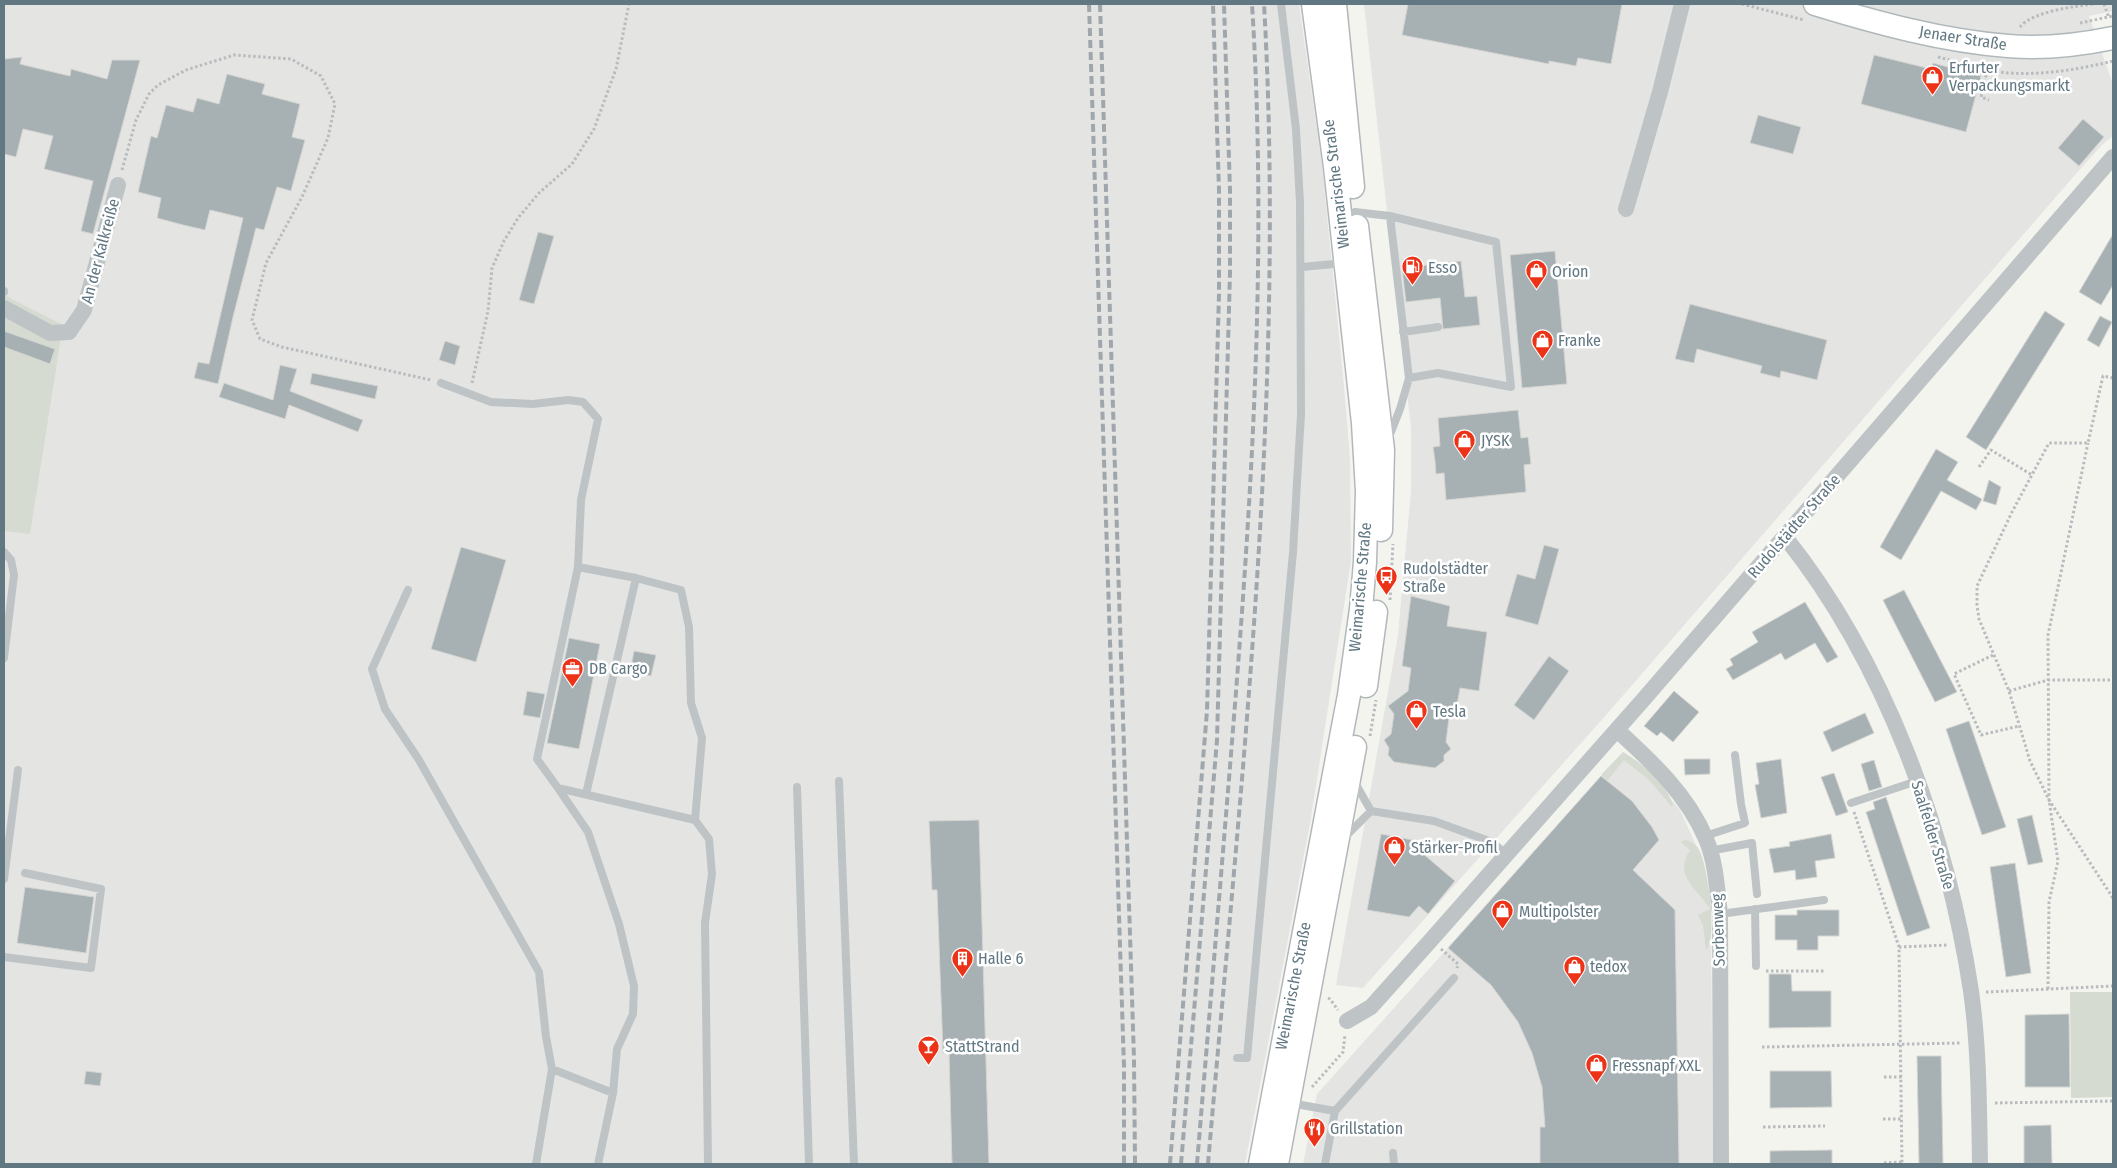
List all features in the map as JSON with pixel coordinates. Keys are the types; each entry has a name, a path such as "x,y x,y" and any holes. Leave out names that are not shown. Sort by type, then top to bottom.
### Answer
{"main road":[{"name":"Weimarische Straße","path":"1260,1164 1349,695 1362,609 1365,562 1367,491 1363,424 1335,167 1313,4"},
{"name":"Weimarische Straße","path":"1277,1164 1364,698 1378,595 1383,494 1383,450 1355,212 1335,4"},
{"name":"Jenaer Straße","path":"1815,4 1938,36 2007,46 2058,45 2111,28"}],"street":[{"path":"1626,209 1660,92 1682,4"},
{"name":"Rudolstädter Straße","path":"1347,1021 1371,1008 1507,855 2113,157"},
{"name":"An der Kalkreiße","path":"4,308 50,333 69,332 84,310 118,185"},
{"name":"Saalfelder Straße","path":"1785,537 1807,564 1862,655 1900,736 1944,862 1971,992 1976,1043 1980,1164"},
{"name":"Sorbenweg","path":"1617,730 1664,774 1695,818 1707,844 1715,874 1720,914 1721,1164"}],"lane":[{"path":"1237,1058 1247,1058 1293,552 1301,414 1302,267 1296,128 1282,4"},
{"path":"1355,212 1390,216 1496,242 1511,387 1438,373 1409,378"},
{"path":"1383,450 1400,409 1409,378 1390,216"},
{"path":"1302,267 1346,263"},
{"path":"1403,332 1438,328"},
{"path":"441,383 491,402 533,404 568,400 583,402 598,419 581,500 578,567 537,759 588,832 619,924 634,986 633,1014 617,1049 613,1093 598,1164"},
{"path":"4,552 11,560 14,575 4,658"},
{"path":"578,567 636,578 681,590 689,627 691,703 702,738 695,820"},
{"path":"586,794 636,578"},
{"path":"408,590 372,669 385,709 419,760 539,972 546,1037 552,1069 536,1164"},
{"path":"1707,844 1746,823 1741,804 1735,754"},
{"path":"4,879 18,770"},
{"path":"1350,773 1371,811"},
{"path":"839,781 854,1164"},
{"path":"1851,804 1917,782"},
{"path":"558,788 695,820 709,839 712,874 705,923 708,1164"},
{"path":"798,788 809,1164"},
{"path":"1371,811 1434,821 1492,842 1507,855"},
{"path":"1337,844 1371,811"},
{"path":"1707,844 1752,843 1757,894"},
{"path":"4,957 91,968 101,889 25,873"},
{"path":"1720,914 1824,900"},
{"path":"1755,909 1757,969"},
{"path":"1325,1164 1335,1111 1454,978"},
{"path":"552,1069 613,1093"},
{"path":"1287,1103 1335,1111"},
{"path":"1393,1153 1394,1164"}],"path":[{"path":"469,394 488,311 492,268 518,218 539,193 572,164 594,129 616,69 629,4"},
{"path":"2020,29 2025,21 2056,11 2094,4"},
{"path":"2104,4 2111,28"},
{"path":"2111,28 2113,16"},
{"path":"2086,21 2111,28"},
{"path":"118,185 136,120 149,94 158,85 186,70 234,55 291,59 321,76 335,104 328,138 302,197 266,263 252,320 260,339 282,347 441,383"},
{"path":"1987,70 1981,97 1989,100"},
{"path":"2048,989 2049,902 2058,861 2049,800 2048,635 2103,376 2113,378"},
{"path":"2088,443 2050,443 1977,586 1979,619 2009,690 2030,761 2049,800 2113,898"},
{"path":"1979,467 1991,450 2032,475"},
{"path":"1993,655 1954,674 1981,735 2019,726"},
{"path":"2009,690 2048,680 2113,680"},
{"path":"1851,804 1899,947 1902,1045 1902,1163 1884,1162"},
{"path":"1899,947 1962,944"},
{"path":"1444,952 1449,956"},
{"path":"1757,969 1826,971"},
{"path":"1996,991 2113,986"},
{"path":"1308,1091 1343,1052 1347,1021 1330,998 1324,997"},
{"path":"1762,1047 1976,1043"},
{"path":"1884,1077 1902,1077"},
{"path":"1979,1103 2113,1101"},
{"path":"1884,1119 1902,1119"},
{"path":"1763,1127 1824,1126"}],"shaded area":[{"path":"4,4 1299,4 1322,164 1344,386 1350,458 1351,561 1310,824 1245,1164 4,1164"},
{"path":"1364,4 2113,4 2113,11 2089,16 2113,84 2113,136 2102,145 2075,175 1607,714 1363,988 1336,985 1398,635 1411,490 1411,428"},
{"path":"4,295 63,325 30,534 4,531"},
{"path":"1623,752 1647,770 1680,810 1698,849 1706,875 1711,922 1713,1164 1303,1164 1317,1094"},
{"path":"1623,752 1646,768 1660,782 1670,797 1672,807 1650,781 1624,760 1608,780 1601,775"},
{"path":"1685,840 1692,842 1698,848 1702,856 1708,883 1711,916 1711,931 1710,942 1706,950 1703,925 1698,915 1710,909 1685,875 1685,859 1690,850 1681,842"},
{"path":"2070,992 2113,992 2113,1097 2071,1098"}],"building":[{"path":"1408,4 1622,4 1611,64 1578,58 1576,66 1549,61 1549,64 1402,35"},
{"path":"1874,55 1931,69 1933,63 1981,76 1966,132 1861,104"},
{"path":"22,57 20,64 70,76 71,69 107,79 112,60 140,60 93,234 81,231 93,181 44,169 53,136 23,129 16,157 4,154 4,59"},
{"path":"227,74 265,84 262,94 300,104 292,137 305,140 291,191 277,187 264,230 256,228 218,384 194,378 198,362 209,364 243,218 210,210 205,230 183,225 157,218 161,198 138,192 151,136 157,138 166,105 193,112 197,98 219,104"},
{"path":"1758,115 1801,127 1793,154 1750,143"},
{"path":"2083,119 2104,137 2079,166 2058,148"},
{"path":"538,232 554,236 534,304 519,300"},
{"path":"2113,234 2113,285 2101,305 2079,292"},
{"path":"1555,251 1567,384 1522,388 1510,255"},
{"path":"1461,261 1465,297 1477,296 1480,325 1443,329 1440,298 1406,302 1402,268"},
{"path":"1690,304 1827,340 1817,380 1781,371 1780,378 1760,373 1762,366 1697,349 1694,363 1675,359"},
{"path":"2045,311 2065,324 1986,450 1966,437"},
{"path":"2100,316 2112,322 2099,347 2087,340"},
{"path":"4,331 55,349 50,364 4,347"},
{"path":"445,341 460,346 455,365 439,360"},
{"path":"280,365 297,369 290,391 363,420 358,432 289,405 285,419 219,397 224,383 273,400"},
{"path":"312,373 378,386 375,399 310,384"},
{"path":"1518,410 1521,438 1528,437 1531,464 1524,465 1526,492 1446,500 1444,473 1436,474 1433,447 1440,446 1438,418"},
{"path":"1936,449 1958,462 1947,480 1982,499 1976,510 1941,491 1901,560 1880,547"},
{"path":"1989,480 2001,487 1996,505 1983,501"},
{"path":"1544,545 1559,549 1538,625 1505,616 1517,574 1535,579"},
{"path":"461,547 506,560 476,662 431,649"},
{"path":"1904,590 1957,692 1935,702 1883,600"},
{"path":"1411,596 1450,606 1447,626 1487,632 1479,691 1460,688 1456,711 1450,710 1446,742 1451,749 1444,755 1444,761 1435,768 1394,762 1388,755 1389,748 1384,740 1391,734 1394,714 1388,706 1408,691 1411,668 1402,666"},
{"path":"1805,602 1838,657 1827,663 1815,643 1785,660 1781,653 1733,680 1726,669 1733,665 1730,659 1758,642 1752,632"},
{"path":"569,638 600,644 579,749 547,743"},
{"path":"634,651 656,655 651,676 630,672"},
{"path":"1549,656 1569,671 1534,720 1514,705"},
{"path":"527,691 545,694 540,718 523,715"},
{"path":"1674,691 1699,712 1673,742 1661,732 1657,736 1644,726"},
{"path":"1865,713 1874,733 1832,752 1823,732"},
{"path":"1969,721 2006,827 1982,835 1946,729"},
{"path":"1684,759 1710,759 1710,774 1685,775"},
{"path":"1781,759 1787,813 1761,818 1755,785 1759,784 1756,763"},
{"path":"1874,760 1882,787 1869,791 1861,764"},
{"path":"1834,773 1848,812 1836,816 1821,777"},
{"path":"1601,776 1632,801 1652,827 1659,840 1633,870 1675,910 1679,1164 1540,1164 1540,1127 1545,1127 1542,1087 1532,1053 1518,1022 1491,985 1448,948"},
{"path":"1886,797 1930,928 1907,936 1866,812 1875,809 1873,802"},
{"path":"2032,815 2043,862 2028,865 2017,819"},
{"path":"979,820 989,1164 952,1164 949,1052 943,1053 937,890 932,890 929,821"},
{"path":"1381,834 1423,842 1421,852 1455,881 1428,914 1419,906 1409,917 1367,910"},
{"path":"1831,834 1835,858 1815,861 1817,877 1796,880 1795,870 1774,873 1769,849 1790,846 1789,842"},
{"path":"2015,863 2031,973 2006,977 1990,867"},
{"path":"25,887 94,897 86,953 17,943"},
{"path":"1797,910 1839,910 1839,936 1818,936 1818,950 1797,950 1797,940 1775,940 1775,915 1797,915"},
{"path":"1769,974 1791,974 1792,991 1831,991 1831,1027 1769,1028"},
{"path":"2069,1014 2070,1087 2025,1087 2025,1015"},
{"path":"1917,1056 1941,1056 1943,1164 1919,1164"},
{"path":"86,1071 102,1073 100,1086 84,1084"},
{"path":"1770,1071 1831,1071 1832,1107 1770,1108"},
{"path":"2051,1125 2052,1164 2024,1164 2024,1126"},
{"path":"1832,1150 1832,1164 1770,1164 1770,1151"}],"railway":[{"path":"1089,4 1124,1067 1124,1164"},
{"path":"1100,4 1134,1059 1135,1164"},
{"path":"1170,1164 1207,711 1219,294 1219,190 1213,4"},
{"path":"1181,1164 1217,740 1230,273 1230,190 1224,4"},
{"path":"1197,1164 1243,603 1254,404 1258,204 1257,104 1252,4"},
{"path":"1208,1164 1246,730 1265,440 1269,294 1269,149 1264,4"}],"place":[{"name":"Erfurter Verpackungsmarkt","path":"1933,95"},
{"name":"Esso","path":"1412,286"},
{"name":"Orion","path":"1536,290"},
{"name":"Franke","path":"1542,359"},
{"name":"JYSK","path":"1465,459"},
{"name":"Rudolstädter Straße","path":"1387,596"},
{"name":"DB Cargo","path":"573,687"},
{"name":"Tesla","path":"1417,730"},
{"name":"Stärker-Profil","path":"1395,866"},
{"name":"Multipolster","path":"1503,930"},
{"name":"Halle 6","path":"962,977"},
{"name":"tedox","path":"1574,985"},
{"name":"StattStrand","path":"929,1065"},
{"name":"Fressnapf XXL","path":"1596,1084"},
{"name":"Grillstation","path":"1314,1147"}]}
